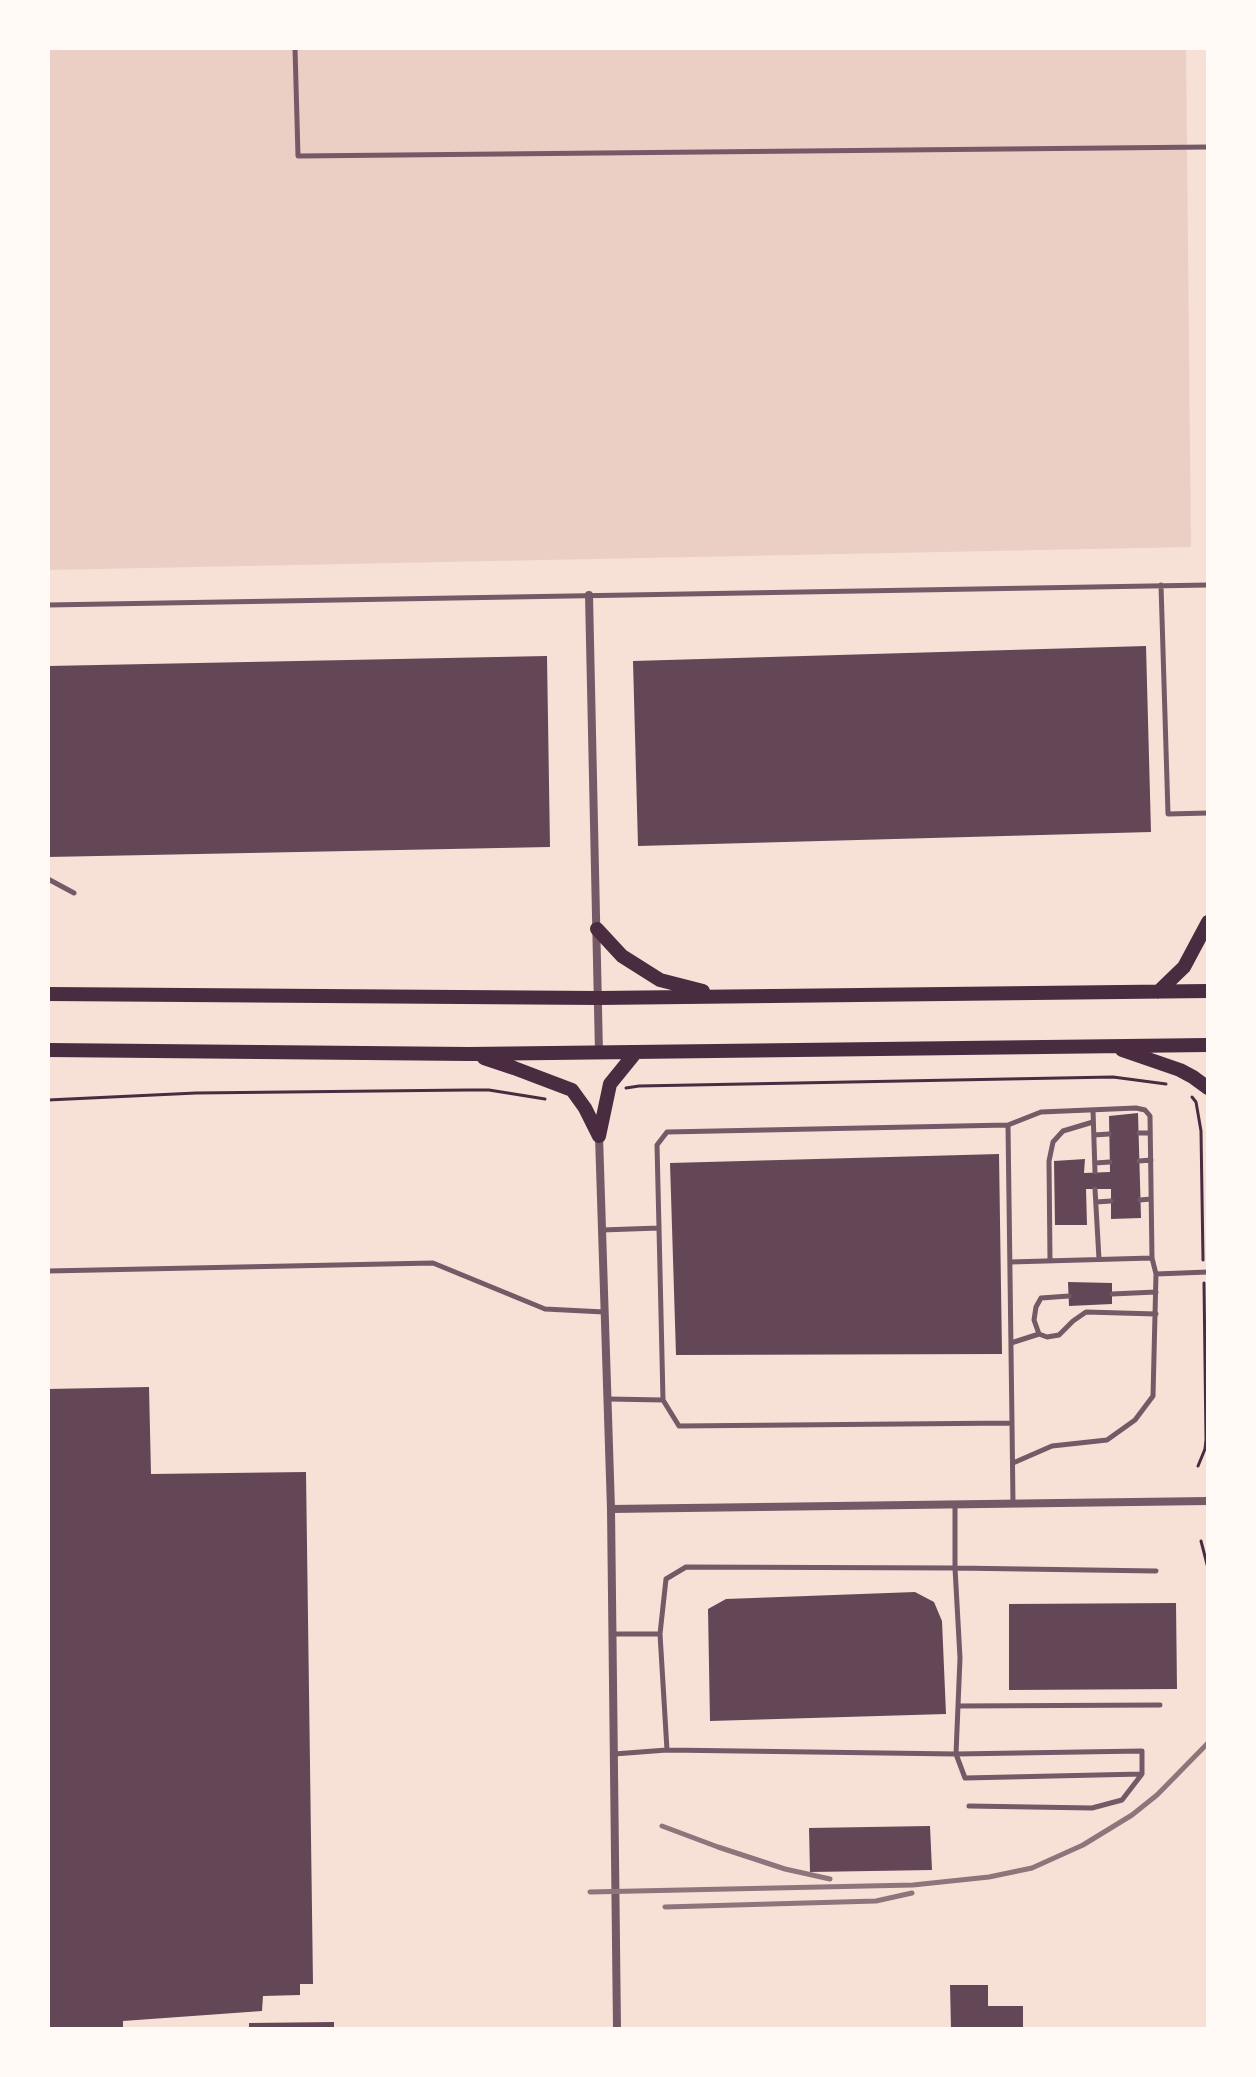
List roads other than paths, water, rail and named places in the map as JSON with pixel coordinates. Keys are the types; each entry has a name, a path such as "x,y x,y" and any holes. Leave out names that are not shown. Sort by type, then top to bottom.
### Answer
{"main road":[{"path":"1158,992 1184,967 1208,922"},
{"path":"597,929 622,956 660,980 723,996"},
{"path":"48,994 598,998 1208,991"},
{"path":"48,1050 469,1054 1208,1045"},
{"path":"1110,1046 1180,1070 1208,1088"},
{"path":"599,1136 610,1084 636,1052"},
{"path":"469,1054 572,1090 599,1136"}],"street":[{"path":"589,595 599,1053"},
{"path":"599,1136 611,1509 617,2029"},
{"path":"611,1509 1208,1501"}],"lane":[{"path":"295,48 298,156 1208,147"},
{"path":"1161,585 1168,814 1208,813"},
{"path":"48,605 1208,585"},
{"path":"48,879 74,893"},
{"path":"1093,1110 1095,1172"},
{"path":"1012,1423 679,1426 663,1400 657,1145 667,1132 1008,1125 1041,1112 1145,1110 1150,1116 1152,1258 1156,1274 1153,1396 1135,1420 1107,1440 1052,1446 1013,1463"},
{"path":"1050,1260 1049,1161 1053,1142 1063,1131 1093,1122"},
{"path":"1008,1125 1013,1504"},
{"path":"1139,1133 1150,1133"},
{"path":"1094,1135 1109,1134"},
{"path":"1139,1161 1151,1160"},
{"path":"1095,1163 1110,1162"},
{"path":"1095,1189 1099,1259"},
{"path":"1140,1200 1151,1199"},
{"path":"1096,1202 1111,1201"},
{"path":"602,1230 659,1228"},
{"path":"1010,1262 1152,1258"},
{"path":"48,1271 433,1263 545,1309 605,1312"},
{"path":"1156,1274 1208,1272"},
{"path":"1112,1294 1156,1292"},
{"path":"1039,1334 1034,1320 1041,1298 1069,1296"},
{"path":"1011,1343 1039,1334 1047,1337 1059,1335 1086,1312 1156,1314"},
{"path":"608,1399 663,1400"},
{"path":"955,1504 960,1658 956,1754 965,1778 1142,1774"},
{"path":"667,1750 660,1634 666,1579 686,1567 1156,1571"},
{"path":"613,1634 660,1634"},
{"path":"958,1706 1160,1705"},
{"path":"614,1754 667,1750 956,1754 1142,1751 1142,1774 1122,1800 1092,1808 969,1806"}],"railway":[{"path":"590,1892 913,1885 989,1877 1032,1868 1083,1845 1132,1815 1157,1795 1208,1743"},
{"path":"662,1826 785,1869 830,1879"},
{"path":"665,1907 876,1901 912,1893"}]}
